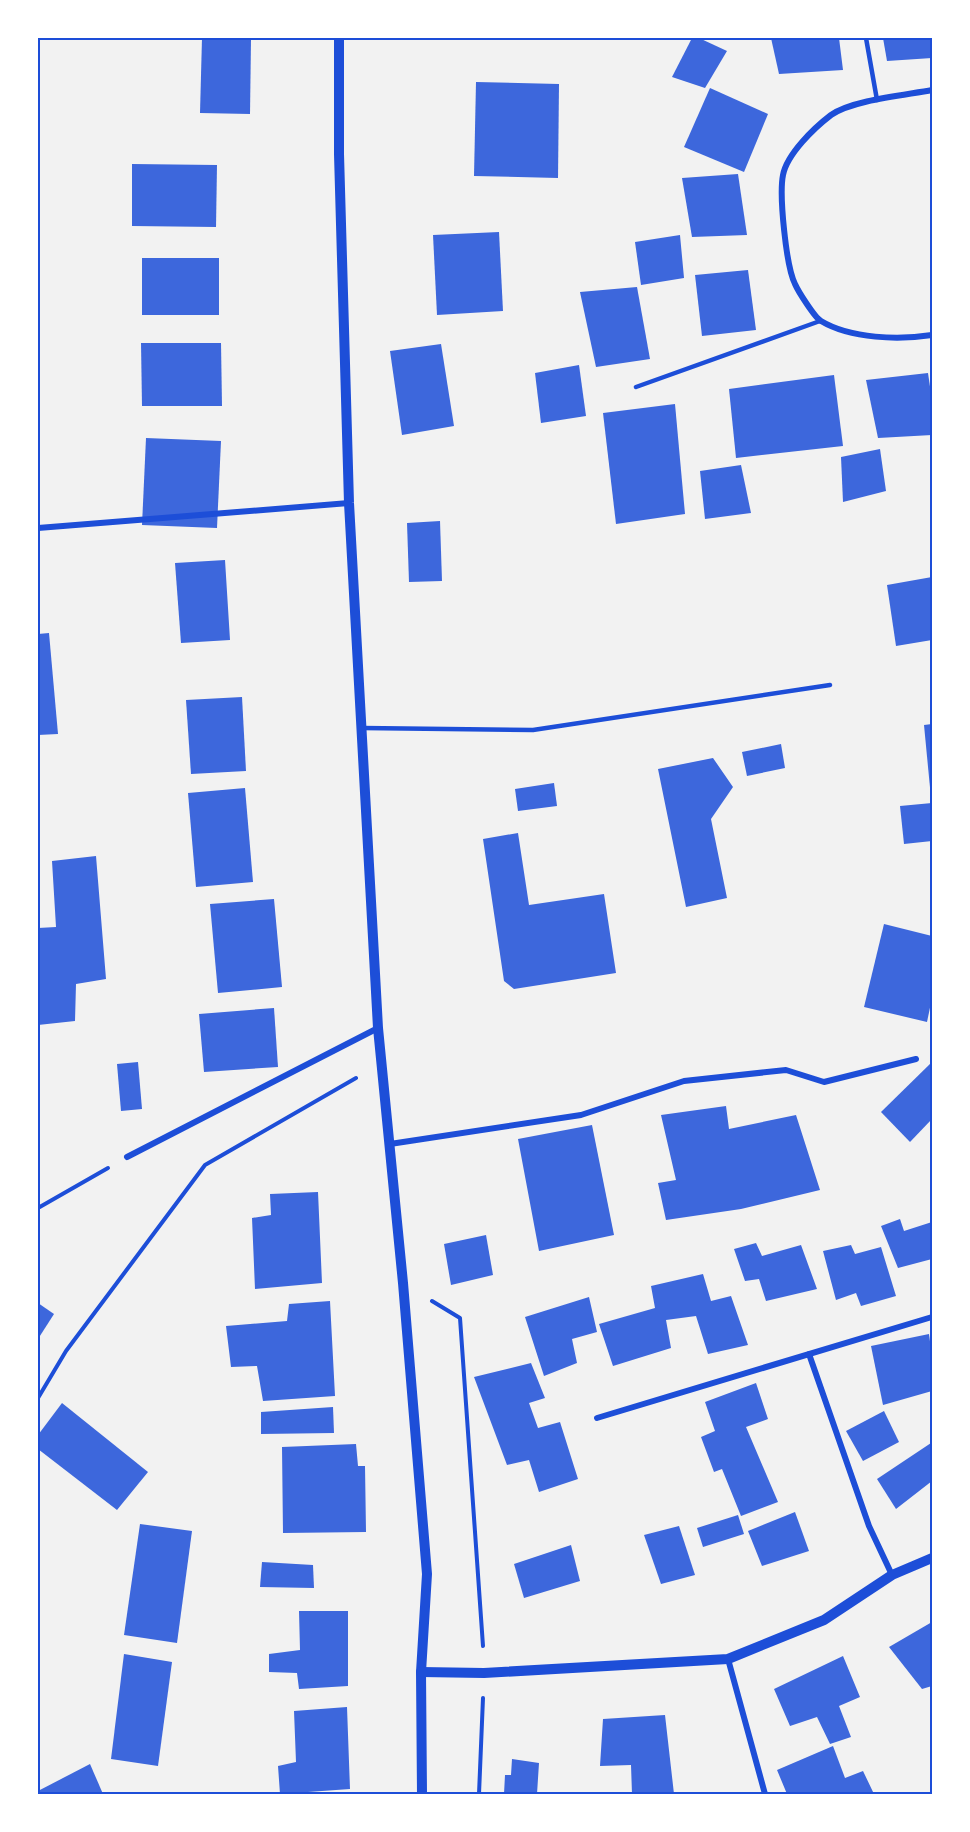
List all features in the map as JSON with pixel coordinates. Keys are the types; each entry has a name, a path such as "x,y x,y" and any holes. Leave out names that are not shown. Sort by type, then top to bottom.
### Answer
{"street":[{"path":"339,38 339,154 349,503 378,1028 403,1283 427,1574 421,1672 422,1794"},
{"path":"933,90 876,100 833,114 803,140 783,175 784,230 794,283 820,321 868,337 914,338 933,335"},
{"path":"38,528 349,503"},
{"path":"127,1157 378,1028"},
{"path":"390,1144 581,1115 684,1081 786,1070 824,1082 916,1059"},
{"path":"597,1418 933,1317"},
{"path":"809,1354 869,1526 892,1575"},
{"path":"421,1672 484,1673 728,1659 824,1620 892,1575 933,1558"},
{"path":"728,1659 765,1794"}],"lane":[{"path":"866,38 876,100"},
{"path":"636,387 820,321"},
{"path":"362,728 533,730 830,685"}],"path":[{"path":"38,1398 66,1351 205,1165 381,1065"},
{"path":"38,1208 127,1157"},
{"path":"403,1283 460,1318 484,1673 479,1794"}],"building":[{"path":"202,38 251,39 250,114 200,113"},
{"path":"692,38 699,38 727,51 705,88 672,77"},
{"path":"771,38 839,38 843,70 779,74"},
{"path":"883,38 932,38 932,58 887,61"},
{"path":"476,82 559,84 558,178 474,176"},
{"path":"710,88 768,114 744,172 684,147"},
{"path":"132,164 217,165 216,227 132,226"},
{"path":"738,174 747,235 692,237 682,178"},
{"path":"499,232 503,311 437,315 433,235"},
{"path":"680,235 684,278 641,285 635,242"},
{"path":"142,258 219,258 219,315 142,315"},
{"path":"748,270 756,330 702,336 695,275"},
{"path":"637,287 650,359 596,367 580,292"},
{"path":"141,343 221,343 222,406 142,406"},
{"path":"441,344 454,426 402,435 390,351"},
{"path":"579,365 586,416 541,423 535,373"},
{"path":"928,373 932,400 932,435 878,438 866,380"},
{"path":"834,375 843,446 736,458 729,389"},
{"path":"675,404 685,514 616,524 603,413"},
{"path":"146,438 221,441 217,528 142,525"},
{"path":"880,449 886,491 843,502 841,457"},
{"path":"741,465 751,513 705,519 700,471"},
{"path":"440,521 442,581 409,582 407,523"},
{"path":"225,560 230,640 181,643 175,563"},
{"path":"932,577 932,640 896,646 887,585"},
{"path":"49,633 58,734 38,735 38,634"},
{"path":"242,697 246,771 191,774 186,700"},
{"path":"932,724 932,798 931,798 924,725"},
{"path":"781,744 785,768 747,776 742,752"},
{"path":"713,758 733,787 711,819 727,898 686,907 658,769"},
{"path":"554,783 557,806 518,811 515,789"},
{"path":"245,788 253,882 196,887 188,793"},
{"path":"932,803 932,841 904,844 900,806"},
{"path":"518,833 529,905 604,894 616,973 514,989 504,981 483,839"},
{"path":"96,856 106,979 76,984 75,1021 38,1025 38,928 56,927 52,861"},
{"path":"274,899 282,987 218,993 210,904"},
{"path":"884,924 932,936 932,998 927,1022 864,1007"},
{"path":"274,1008 278,1067 204,1072 199,1014"},
{"path":"138,1062 142,1109 121,1111 117,1064"},
{"path":"932,1062 932,1119 910,1142 881,1112"},
{"path":"726,1106 729,1129 796,1115 820,1190 741,1209 666,1220 658,1183 676,1180 661,1115"},
{"path":"592,1125 614,1235 539,1251 518,1139"},
{"path":"318,1192 322,1283 255,1289 252,1218 271,1215 270,1194"},
{"path":"900,1219 904,1231 932,1222 932,1259 898,1268 881,1226"},
{"path":"486,1235 493,1275 451,1285 444,1244"},
{"path":"756,1243 762,1256 801,1245 817,1289 766,1301 759,1279 745,1281 734,1249"},
{"path":"851,1245 855,1254 881,1247 896,1296 861,1306 856,1293 836,1300 823,1251"},
{"path":"703,1274 711,1301 731,1296 748,1345 708,1354 696,1316 666,1320 671,1348 613,1366 599,1324 655,1308 651,1286"},
{"path":"589,1297 597,1332 572,1339 577,1363 544,1376 525,1317"},
{"path":"330,1301 335,1396 263,1401 257,1366 231,1367 226,1326 287,1321 289,1304"},
{"path":"38,1303 54,1314 38,1339"},
{"path":"929,1334 932,1356 932,1391 883,1405 871,1346"},
{"path":"531,1363 545,1398 529,1403 538,1428 560,1422 578,1479 539,1492 529,1460 507,1465 474,1377"},
{"path":"756,1383 768,1419 746,1427 778,1502 741,1516 722,1469 714,1472 701,1437 715,1431 705,1402"},
{"path":"62,1403 148,1472 117,1510 38,1449 38,1435"},
{"path":"333,1407 334,1433 261,1434 261,1412"},
{"path":"884,1411 899,1442 863,1461 846,1431"},
{"path":"931,1443 932,1481 896,1509 877,1479"},
{"path":"356,1444 358,1466 365,1466 366,1532 283,1533 282,1447"},
{"path":"795,1512 809,1551 762,1566 748,1531"},
{"path":"738,1515 744,1534 703,1547 697,1528"},
{"path":"140,1524 192,1531 177,1643 124,1635"},
{"path":"679,1526 695,1575 661,1584 644,1535"},
{"path":"571,1545 580,1581 524,1598 514,1564"},
{"path":"262,1562 313,1565 314,1588 260,1587"},
{"path":"299,1611 348,1611 348,1686 299,1689 297,1673 269,1672 269,1654 300,1650"},
{"path":"932,1622 932,1686 922,1689 889,1647"},
{"path":"124,1654 172,1662 158,1766 111,1759"},
{"path":"843,1656 860,1697 839,1706 851,1737 830,1744 817,1717 790,1726 774,1689"},
{"path":"347,1707 350,1789 280,1794 278,1766 296,1762 294,1711"},
{"path":"665,1715 674,1794 632,1794 631,1765 600,1766 603,1719"},
{"path":"833,1746 845,1778 863,1771 874,1794 787,1794 777,1770"},
{"path":"512,1759 539,1763 537,1794 504,1794 505,1775 511,1775"},
{"path":"90,1764 103,1794 38,1794 38,1791"}]}
